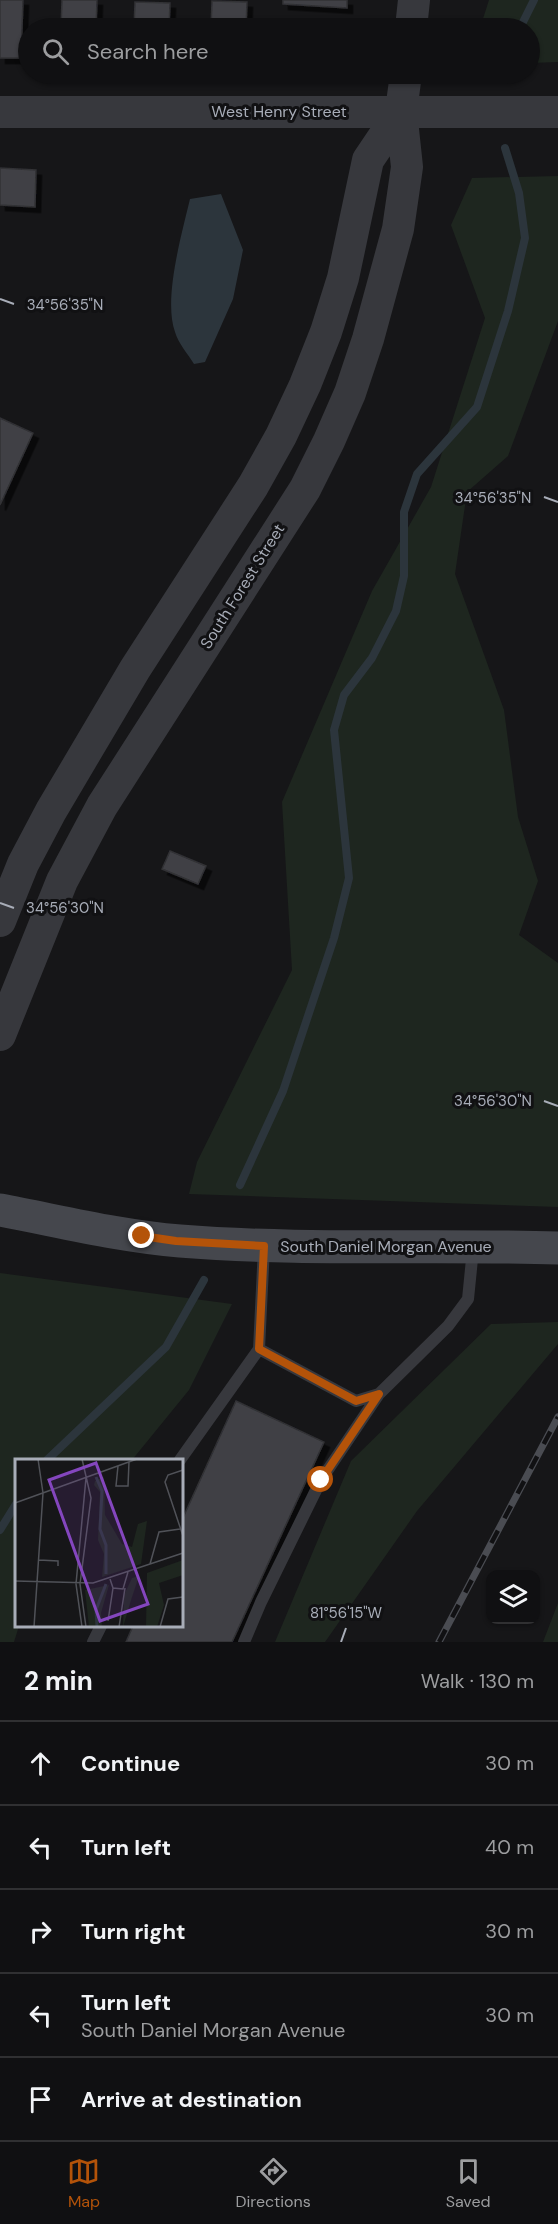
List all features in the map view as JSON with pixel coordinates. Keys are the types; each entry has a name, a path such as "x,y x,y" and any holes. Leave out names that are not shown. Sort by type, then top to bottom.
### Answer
{"main road":[{"name":"South Daniel Morgan Avenue","path":"0,1209 176,1241 264,1246 473,1245 558,1248"}],"street":[{"path":"412,18 414,0"},
{"name":"South Forest Street","path":"0,1035 62,881 102,806 304,489 329,441 350,393 368,339 398,229 407,167 401,111 405,84"},
{"name":"South Forest Street","path":"0,921 23,864 51,811 135,669 253,486 282,436 306,385 330,322 350,248 368,160 401,111"},
{"name":"West Henry Street","path":"0,112 558,112"}],"lane":[{"path":"244,1642 261,1602 321,1480 379,1394 448,1326 468,1299 473,1245"},
{"path":"181,1459 259,1349 264,1246"},
{"path":"259,1349 356,1401 379,1394"},
{"path":"93,1642 100,1627"}],"shaded area":[{"path":"489,0 558,0 558,62 540,63 540,18 483,18"},
{"path":"558,176 558,321 508,456 467,492 455,574 504,710 518,817 538,881 519,935 558,963 558,1207 189,1194 197,1162 292,970 282,802 372,591 431,487 485,318 451,225 472,178"},
{"path":"221,194 243,250 233,299 205,362 194,364 175,332 171,302 172,284 190,199"},
{"path":"0,1273 232,1304 189,1390 133,1459 15,1459 15,1627 19,1627 14,1642 0,1642"},
{"path":"558,1322 558,1344 417,1511 325,1642 275,1642 351,1461 491,1324"},
{"path":"558,1603 558,1642 543,1642"}],"building":[{"path":"0,0 23,0 22,18 18,18 18,58 0,58"},
{"path":"62,0 97,0 96,18 61,18"},
{"path":"283,0 347,0 347,8 283,4"},
{"path":"212,1 247,2 246,18 211,18"},
{"path":"135,2 170,3 169,18 134,18"},
{"path":"0,168 36,170 35,207 0,205"},
{"path":"0,418 33,433 0,505"},
{"path":"170,851 206,866 198,884 162,869"},
{"path":"236,1401 324,1442 232,1642 126,1642 133,1627 183,1627 183,1518"}],"waterway":[{"path":"525,18 534,0"},
{"path":"240,1185 283,1091 334,938 349,878 334,730 344,695 372,658 396,611 404,576 404,512 417,474 477,407 508,311 525,238 519,193 505,148"},
{"path":"48,1459 166,1347 204,1280"},
{"path":"0,1530 15,1506"}],"railway":[{"path":"439,1642 558,1417"}],"route":[{"path":"142,1236 176,1241 264,1246 259,1349 356,1401 379,1394 321,1480"}]}
